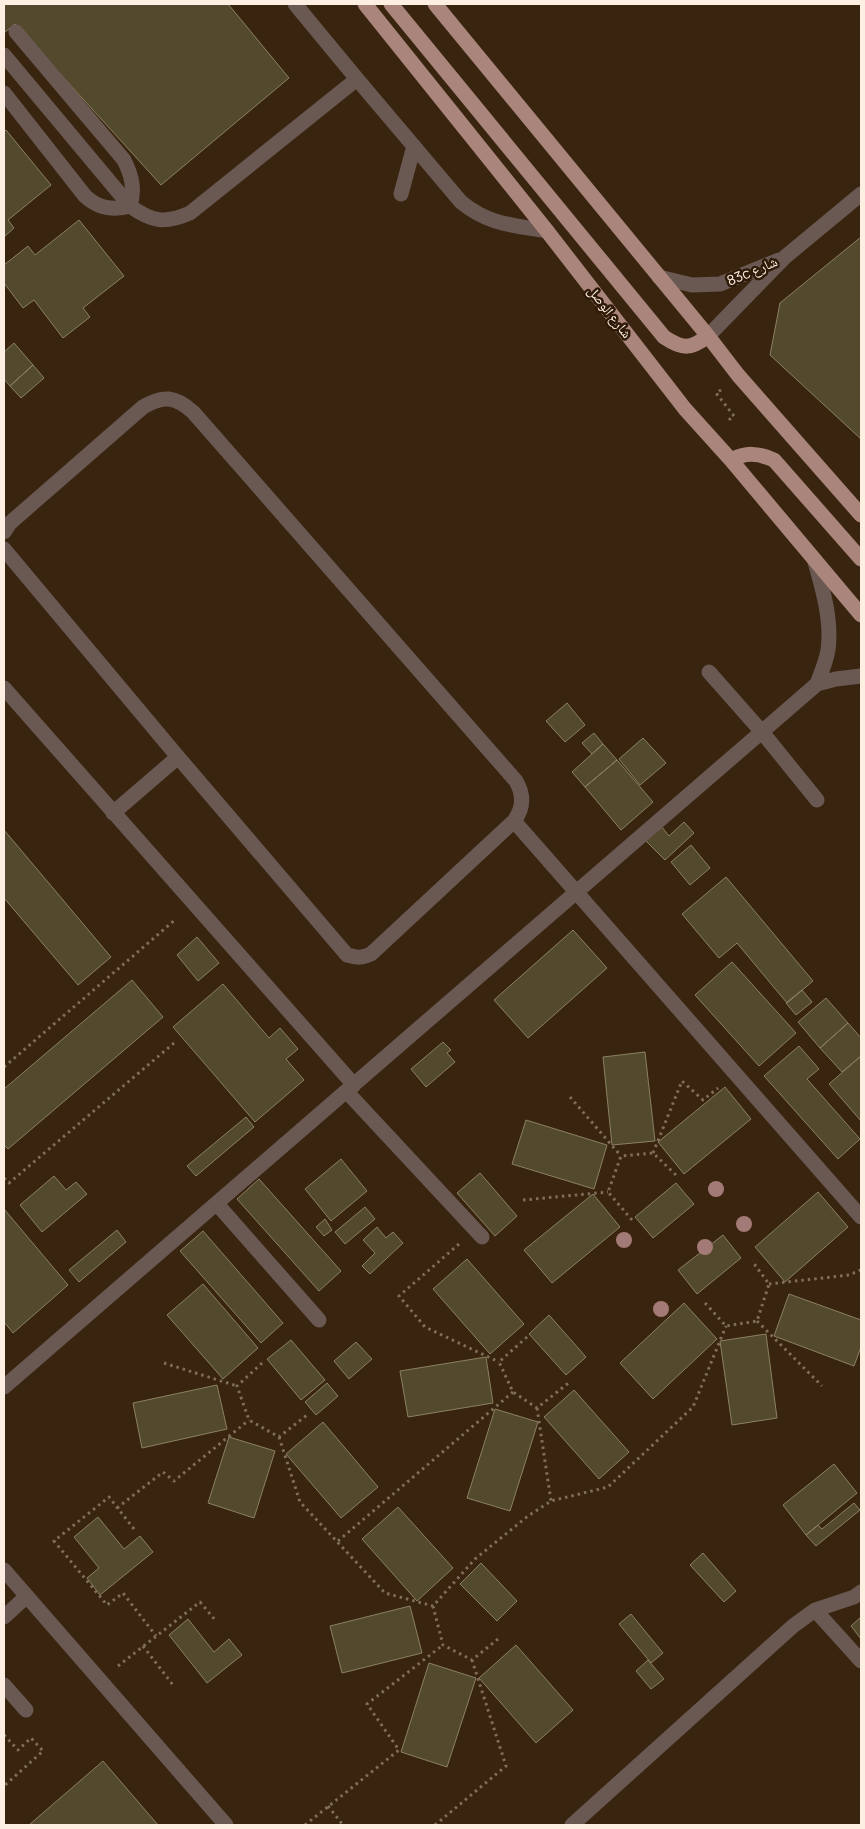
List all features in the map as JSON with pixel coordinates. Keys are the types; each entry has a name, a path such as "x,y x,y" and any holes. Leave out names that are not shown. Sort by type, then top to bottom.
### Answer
{"main road":[{"name":"شارع الوصل","path":"365,4 547,231 685,409 861,615"},
{"path":"391,4 664,337 673,343 685,347 696,345 708,336"},
{"path":"435,4 738,375 861,515"},
{"path":"730,460 746,453 774,460 861,559"}],"street":[{"path":"295,4 461,202 472,211 497,222 547,231"},
{"path":"16,32 124,160 130,171 133,184 130,206"},
{"path":"4,55 130,206 143,216 159,221 175,220 190,213 357,79"},
{"path":"4,93 85,196 92,202 110,209 130,206"},
{"path":"401,194 414,146"},
{"name":"83c شارع","path":"708,336 785,257 861,194"},
{"name":"83c شارع","path":"659,277 692,285 720,284 734,280 785,257"},
{"path":"4,532 10,524 143,407 155,400 169,398 182,403 193,412 516,781 520,788 522,806 514,821 371,954 364,958 355,958 348,955 341,950 4,549"},
{"path":"815,562 824,592 829,638 828,652 817,684"},
{"path":"709,672 762,732 817,800"},
{"path":"4,1387 218,1204 817,684 836,679 861,676"},
{"path":"4,688 193,904 350,1089 478,1234"},
{"path":"113,813 178,757"},
{"path":"514,821 861,1217"},
{"path":"218,1204 319,1320"},
{"path":"4,1570 226,1825"},
{"path":"572,1825 793,1626 815,1610 854,1597 861,1592"},
{"path":"4,1617 27,1596"},
{"path":"815,1610 861,1661"},
{"path":"4,1684 26,1710"}],"path":[{"path":"709,436 734,416 716,393 738,375"},
{"path":"4,1067 193,904"},
{"path":"4,1178 8,1183 174,1042"},
{"path":"653,1153 682,1081 703,1100 737,1075"},
{"path":"570,1097 621,1156"},
{"path":"621,1156 653,1153"},
{"path":"653,1153 678,1178"},
{"path":"608,1192 621,1156"},
{"path":"523,1200 608,1192"},
{"path":"608,1192 632,1220"},
{"path":"478,1234 399,1296 425,1327 499,1362 513,1392 537,1408 551,1501"},
{"path":"752,1261 769,1284"},
{"path":"769,1284 849,1275 861,1270"},
{"path":"757,1321 769,1284"},
{"path":"705,1303 726,1326"},
{"path":"726,1326 757,1321"},
{"path":"757,1321 822,1386"},
{"path":"433,1606 476,1559 528,1516 551,1501 608,1487 693,1407 726,1326"},
{"path":"499,1362 527,1337"},
{"path":"164,1363 237,1386"},
{"path":"237,1386 262,1363"},
{"path":"537,1408 571,1381"},
{"path":"237,1386 249,1420 279,1437 300,1502 385,1592 433,1606"},
{"path":"338,1541 513,1392"},
{"path":"279,1437 307,1415"},
{"path":"117,1508 163,1472 174,1481 249,1420"},
{"path":"134,1529 109,1498 54,1541 107,1605 123,1593 156,1636"},
{"path":"100,1681 200,1602 216,1621"},
{"path":"433,1606 443,1645 472,1660 506,1766 435,1825"},
{"path":"472,1660 498,1639"},
{"path":"305,1825 398,1750 367,1704 443,1645"},
{"path":"143,1646 173,1685"},
{"path":"4,1735 18,1750 31,1738 43,1751 4,1786"},
{"path":"328,1806 343,1825"}],"building":[{"path":"4,4 228,4 289,78 161,185 15,24 4,33"},
{"path":"6,130 51,185 8,220 14,228 4,237 4,132"},
{"path":"79,220 124,276 83,308 90,317 63,338 34,300 23,308 4,283 4,265 28,246 35,255"},
{"path":"861,237 861,439 770,355 780,303"},
{"path":"14,343 33,365 10,386 4,379 4,352"},
{"path":"33,365 44,378 21,398 10,386"},
{"path":"567,703 585,725 565,742 546,721"},
{"path":"594,733 603,744 592,754 582,743"},
{"path":"643,738 666,763 640,785 619,759"},
{"path":"603,744 617,760 585,787 572,772"},
{"path":"617,760 653,802 621,830 585,787"},
{"path":"684,822 694,833 665,860 646,841 661,826 669,836"},
{"path":"4,830 111,957 78,985 4,898"},
{"path":"691,845 710,868 690,885 671,862"},
{"path":"726,877 813,981 787,1003 737,943 719,958 682,914"},
{"path":"573,930 607,968 528,1038 494,1000"},
{"path":"197,937 219,963 198,981 177,955"},
{"path":"732,962 796,1033 759,1066 695,995"},
{"path":"132,980 163,1017 8,1149 4,1145 4,1089"},
{"path":"223,984 269,1038 280,1028 298,1049 286,1059 304,1080 255,1122 173,1027"},
{"path":"802,990 812,1002 796,1015 786,1003"},
{"path":"826,998 848,1023 820,1048 798,1022"},
{"path":"848,1023 861,1038 861,1056 842,1072 820,1048"},
{"path":"443,1042 451,1050 447,1053 455,1062 426,1087 411,1069"},
{"path":"799,1046 819,1069 807,1079 860,1139 838,1159 764,1076"},
{"path":"645,1052 655,1141 612,1145 603,1057"},
{"path":"861,1056 861,1121 829,1084"},
{"path":"725,1087 751,1119 684,1174 658,1142"},
{"path":"246,1117 254,1127 196,1176 187,1166"},
{"path":"526,1120 607,1145 594,1189 512,1164"},
{"path":"341,1159 367,1191 331,1221 305,1189"},
{"path":"480,1173 517,1216 495,1236 457,1193"},
{"path":"54,1176 66,1190 76,1182 87,1194 42,1232 20,1205"},
{"path":"259,1179 341,1271 319,1291 237,1199"},
{"path":"676,1183 694,1204 653,1238 635,1217"},
{"path":"818,1192 848,1227 785,1282 755,1247"},
{"path":"593,1194 620,1227 552,1283 524,1250"},
{"path":"365,1207 375,1219 345,1244 335,1232"},
{"path":"4,1209 68,1285 13,1333 4,1322"},
{"path":"325,1219 332,1230 324,1236 316,1227"},
{"path":"377,1227 386,1238 393,1232 403,1243 370,1274 362,1266 375,1253 363,1240"},
{"path":"117,1230 126,1242 79,1282 69,1270"},
{"path":"203,1231 283,1323 261,1343 180,1251"},
{"path":"723,1235 741,1258 697,1294 678,1270"},
{"path":"467,1259 524,1324 490,1354 433,1289"},
{"path":"203,1284 258,1348 223,1379 167,1315"},
{"path":"789,1294 861,1320 861,1347 854,1366 774,1336"},
{"path":"684,1303 717,1339 653,1399 620,1363"},
{"path":"549,1315 586,1357 566,1375 529,1334"},
{"path":"766,1334 777,1418 732,1425 720,1341"},
{"path":"291,1340 325,1380 301,1400 267,1359"},
{"path":"356,1342 372,1359 349,1379 334,1361"},
{"path":"486,1357 493,1403 408,1417 400,1371"},
{"path":"327,1383 338,1396 316,1415 305,1402"},
{"path":"217,1385 227,1429 142,1448 133,1403"},
{"path":"574,1390 629,1452 599,1479 544,1417"},
{"path":"495,1409 538,1422 510,1511 467,1498"},
{"path":"323,1422 378,1487 341,1518 286,1454"},
{"path":"229,1437 275,1451 254,1518 208,1503"},
{"path":"834,1464 857,1493 806,1535 783,1505"},
{"path":"854,1503 860,1510 816,1546 806,1535 818,1525 822,1529"},
{"path":"398,1507 453,1568 417,1601 362,1539"},
{"path":"98,1517 124,1549 140,1536 153,1552 100,1595 87,1578 99,1568 74,1537"},
{"path":"703,1553 736,1591 724,1602 690,1565"},
{"path":"481,1563 517,1601 497,1621 460,1584"},
{"path":"410,1606 422,1653 342,1673 330,1626"},
{"path":"631,1614 663,1653 651,1663 619,1624"},
{"path":"861,1617 861,1639 851,1626"},
{"path":"188,1619 214,1652 229,1639 242,1655 207,1683 169,1635"},
{"path":"516,1645 573,1710 536,1743 479,1678"},
{"path":"648,1660 664,1679 651,1689 636,1671"},
{"path":"429,1663 476,1678 447,1767 401,1752"},
{"path":"103,1761 158,1825 29,1825"}]}
